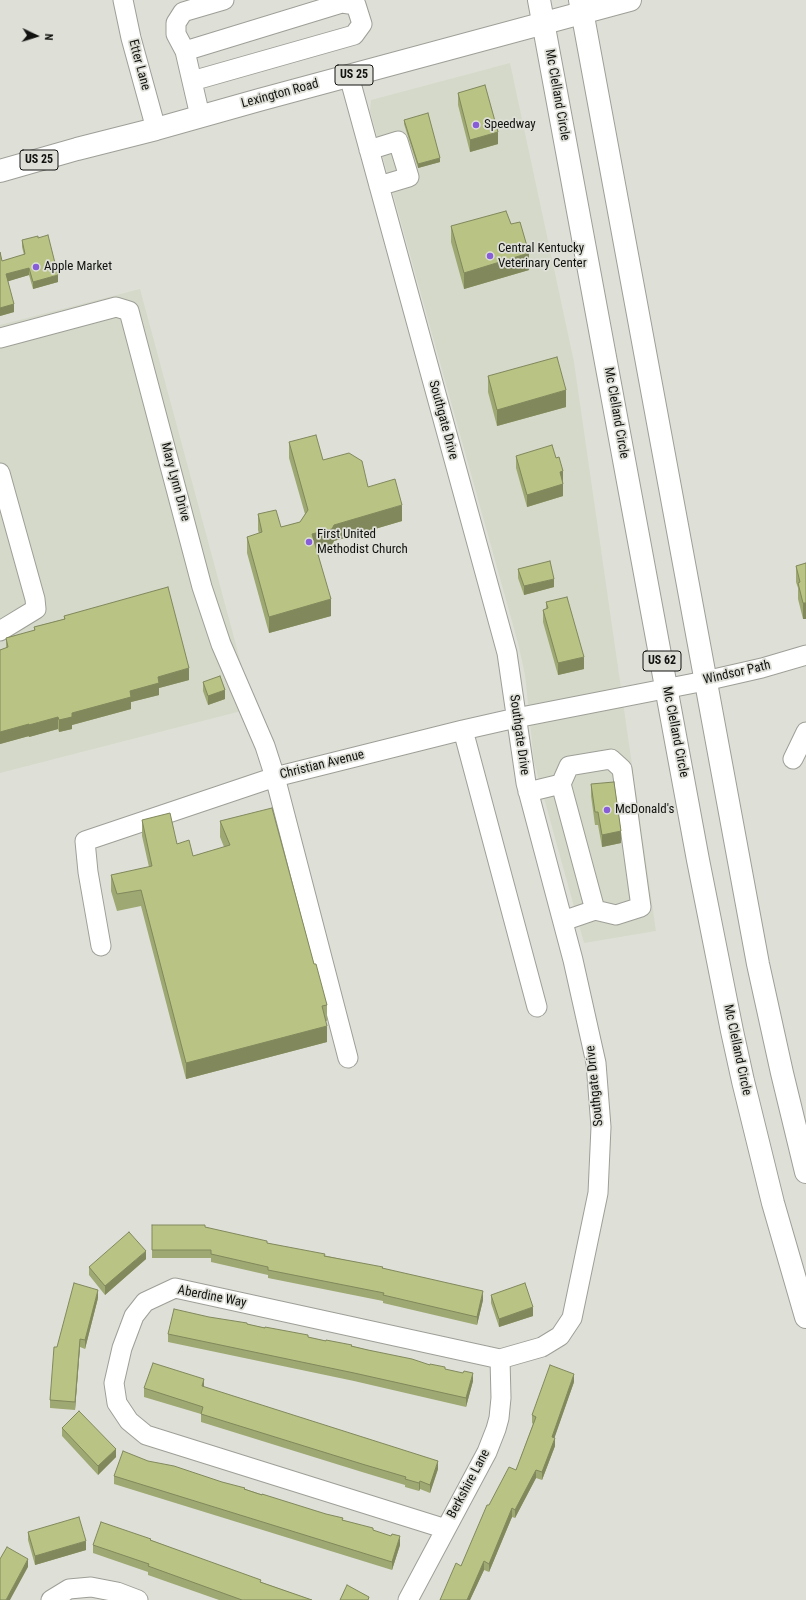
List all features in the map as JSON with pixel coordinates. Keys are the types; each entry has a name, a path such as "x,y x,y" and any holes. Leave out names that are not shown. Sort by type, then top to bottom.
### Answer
{"main road":[{"name":"Mc Clelland Circle","path":"539,0 707,903 743,1081 773,1203 806,1317"},
{"name":"Lexington Road","path":"0,171 544,23 581,6 630,0"},
{"name":"US 62","path":"581,6 758,964 806,1172"}],"street":[{"name":"Etter Lane","path":"123,0 131,38 156,129"},
{"path":"200,116 185,51 176,34 176,22 183,12 224,0"},
{"path":"185,51 343,2 356,5 362,24 354,35 192,81"},
{"name":"Southgate Drive","path":"349,76 507,653 528,792 573,960 596,1063 600,1127 598,1193 572,1318 560,1336 542,1347 500,1359"},
{"path":"369,150 398,141 408,177 379,186"},
{"name":"Mary Lynn Drive","path":"0,338 116,307 129,311 205,594 221,644 265,746 275,777"},
{"path":"0,473 35,598 36,609 0,631"},
{"name":"Windsor Path","path":"667,688 762,668 806,655"},
{"name":"Christian Avenue","path":"101,946 88,872 85,841 275,777 463,730 667,688"},
{"path":"463,730 537,1007"},
{"path":"793,759 806,732"},
{"path":"563,921 595,910 616,915 641,907 622,769 612,760 570,766 561,784 595,910"},
{"path":"275,777 348,1058"},
{"path":"528,792 561,784"},
{"name":"Aberdine Way","path":"446,1529 146,1434 129,1421 117,1403 114,1383 122,1348 134,1316 145,1302 175,1288 500,1359"},
{"name":"Berkshire Lane","path":"408,1600 487,1452 496,1429 499,1418 501,1398 500,1359"},
{"path":"51,1600 69,1589 91,1587 117,1592 138,1600"}],"shaded area":[{"path":"510,63 574,362 656,931 584,943 534,762 525,675 518,643 370,111 371,100"},
{"path":"140,289 253,708 0,773 0,325"}],"building":[{"path":"485,85 498,132 470,140 458,93"},
{"path":"428,113 440,158 418,164 404,120"},
{"name":"Central Kentucky Veterinary Center","path":"506,211 511,224 520,222 529,253 464,273 451,226"},
{"path":"48,235 58,275 33,282 29,268 6,274 14,304 0,308 0,252 2,261 25,254 22,240"},
{"path":"557,357 566,390 497,410 488,376"},
{"name":"First United Methodist Church","path":"316,435 323,460 349,453 362,461 368,487 395,479 402,505 334,525 332,529 312,534 331,599 269,617 247,537 262,532 258,514 276,510 281,527 300,522 308,510 289,442"},
{"path":"552,445 556,458 559,457 563,471 560,472 563,484 527,495 516,456"},
{"path":"550,561 554,579 524,586 518,569"},
{"path":"806,563 806,603 803,603 796,566"},
{"path":"168,587 189,668 158,677 159,683 130,691 131,697 72,713 72,717 59,720 58,717 0,732 0,650 8,647 6,638 35,630 34,627 65,619 64,616"},
{"path":"567,597 584,657 558,663 543,610 548,608 546,602"},
{"path":"220,676 225,690 208,696 203,682"},
{"name":"McDonald's","path":"614,782 621,831 602,835 598,812 595,812 591,784"},
{"path":"272,808 314,964 316,964 327,1005 322,1006 327,1026 186,1063 141,890 117,894 111,875 152,866 142,820 170,813 177,844 189,840 193,856 230,845 220,821"},
{"path":"152,1225 205,1225 205,1227 267,1241 267,1243 325,1254 324,1256 383,1267 382,1268 483,1291 477,1317 383,1295 384,1293 268,1270 268,1267 211,1254 211,1250 152,1250"},
{"path":"129,1232 146,1251 105,1286 89,1267"},
{"path":"74,1283 98,1290 85,1340 80,1339 75,1402 50,1400 54,1347 57,1347"},
{"path":"525,1283 533,1307 499,1319 491,1295"},
{"path":"174,1309 209,1317 247,1323 265,1328 308,1335 308,1337 352,1345 351,1346 412,1359 430,1365 445,1367 445,1369 463,1373 464,1371 473,1373 466,1398 168,1334"},
{"path":"153,1363 204,1379 202,1386 438,1461 430,1485 420,1481 419,1483 405,1479 406,1477 201,1414 203,1407 144,1388"},
{"path":"550,1365 574,1374 552,1437 555,1438 542,1472 536,1470 515,1510 512,1508 489,1564 484,1561 467,1600 440,1600 456,1563 461,1566 487,1505 489,1505 509,1467 516,1470 536,1417 532,1415"},
{"path":"79,1411 116,1449 98,1466 62,1428"},
{"path":"123,1451 148,1461 174,1466 245,1488 244,1489 262,1495 343,1518 342,1520 373,1528 373,1530 391,1536 392,1534 400,1536 392,1562 114,1476"},
{"path":"79,1517 86,1541 35,1556 28,1532"},
{"path":"101,1522 151,1539 150,1540 261,1580 260,1582 312,1600 242,1600 148,1566 149,1564 93,1545"},
{"path":"7,1547 28,1559 6,1600 0,1600 0,1559"},
{"path":"347,1585 369,1597 368,1600 340,1600"}],"place":[{"name":"Speedway","path":"476,125"},
{"name":"Central Kentucky Veterinary Center","path":"490,256"},
{"name":"Apple Market","path":"36,267"},
{"name":"First United Methodist Church","path":"309,542"},
{"name":"McDonald's","path":"607,810"}]}
